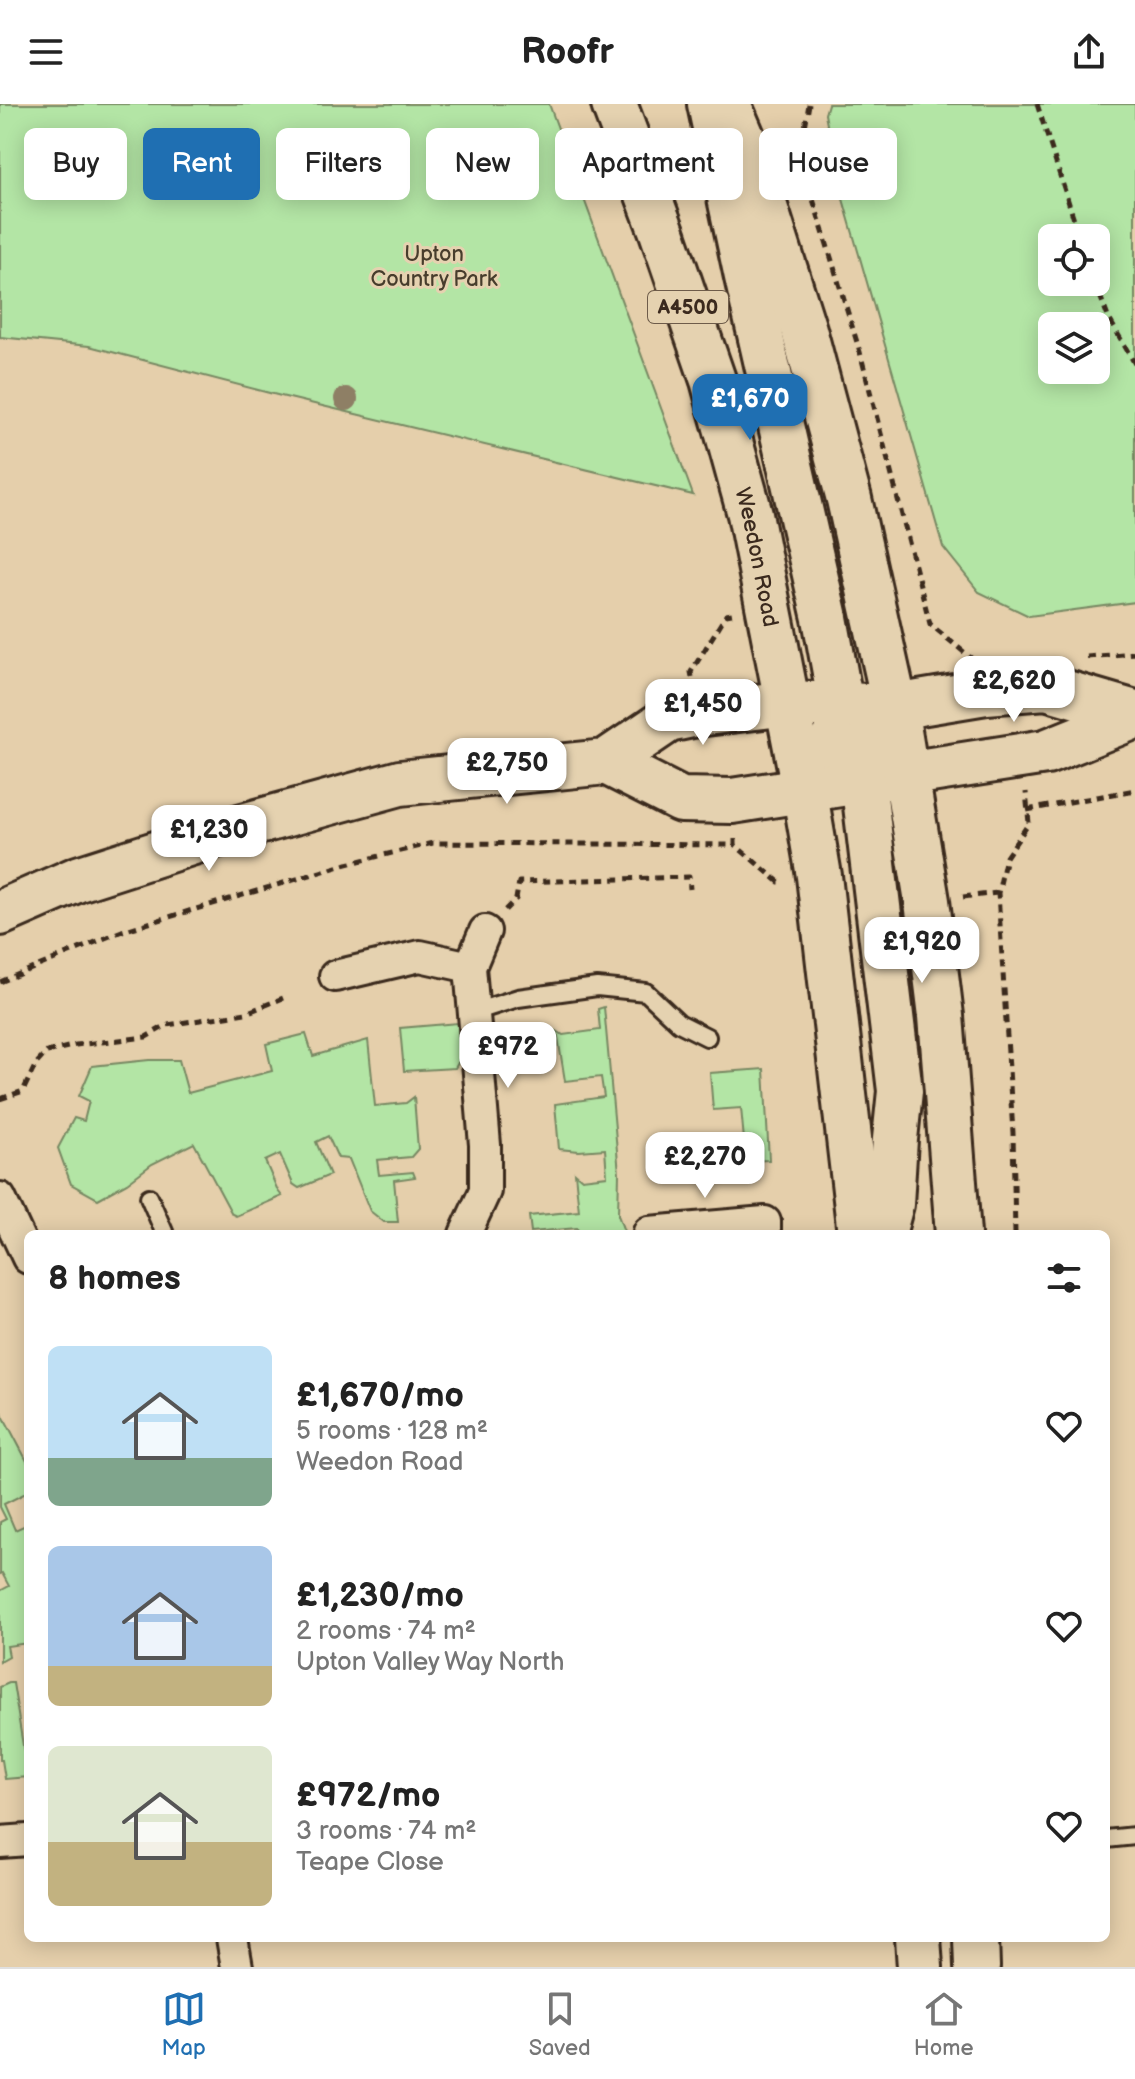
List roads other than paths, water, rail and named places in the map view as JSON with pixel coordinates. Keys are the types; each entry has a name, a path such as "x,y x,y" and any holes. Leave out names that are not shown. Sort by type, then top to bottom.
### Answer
{"main road":[{"name":"Weedon Road","path":"614,104 713,380 750,514 804,788 828,948 860,1230"},
{"path":"710,104 825,618 841,705 838,731 826,758 804,788"},
{"path":"728,104 745,144 804,330 849,499 895,707 927,901 941,1016 958,1230"},
{"path":"0,913 78,879 243,826 400,783 606,762 668,720 697,714 788,703 895,707 986,692 1046,687 1135,715"},
{"path":"884,1230 891,1204 900,1091 863,780 870,737 880,720 895,707"},
{"path":"606,762 681,800 732,801 1046,752 1135,715"},
{"path":"918,1942 920,1967"},
{"path":"976,1942 977,1967"}],"street":[{"path":"467,1230 485,1191 485,1145 470,967 485,931"},
{"path":"335,976 420,956 470,967"},
{"path":"0,1198 24,1249"},
{"path":"672,1230 765,1222 765,1230"},
{"path":"0,1842 24,1840"},
{"path":"233,1942 237,1967"}],"lane":[{"path":"474,1012 518,998 597,987 646,992 679,1023 707,1037"},
{"path":"149,1197 163,1230"},
{"path":"1110,1839 1135,1836"}],"park label":[{"name":"Upton Country Park","path":"434,266"}]}
